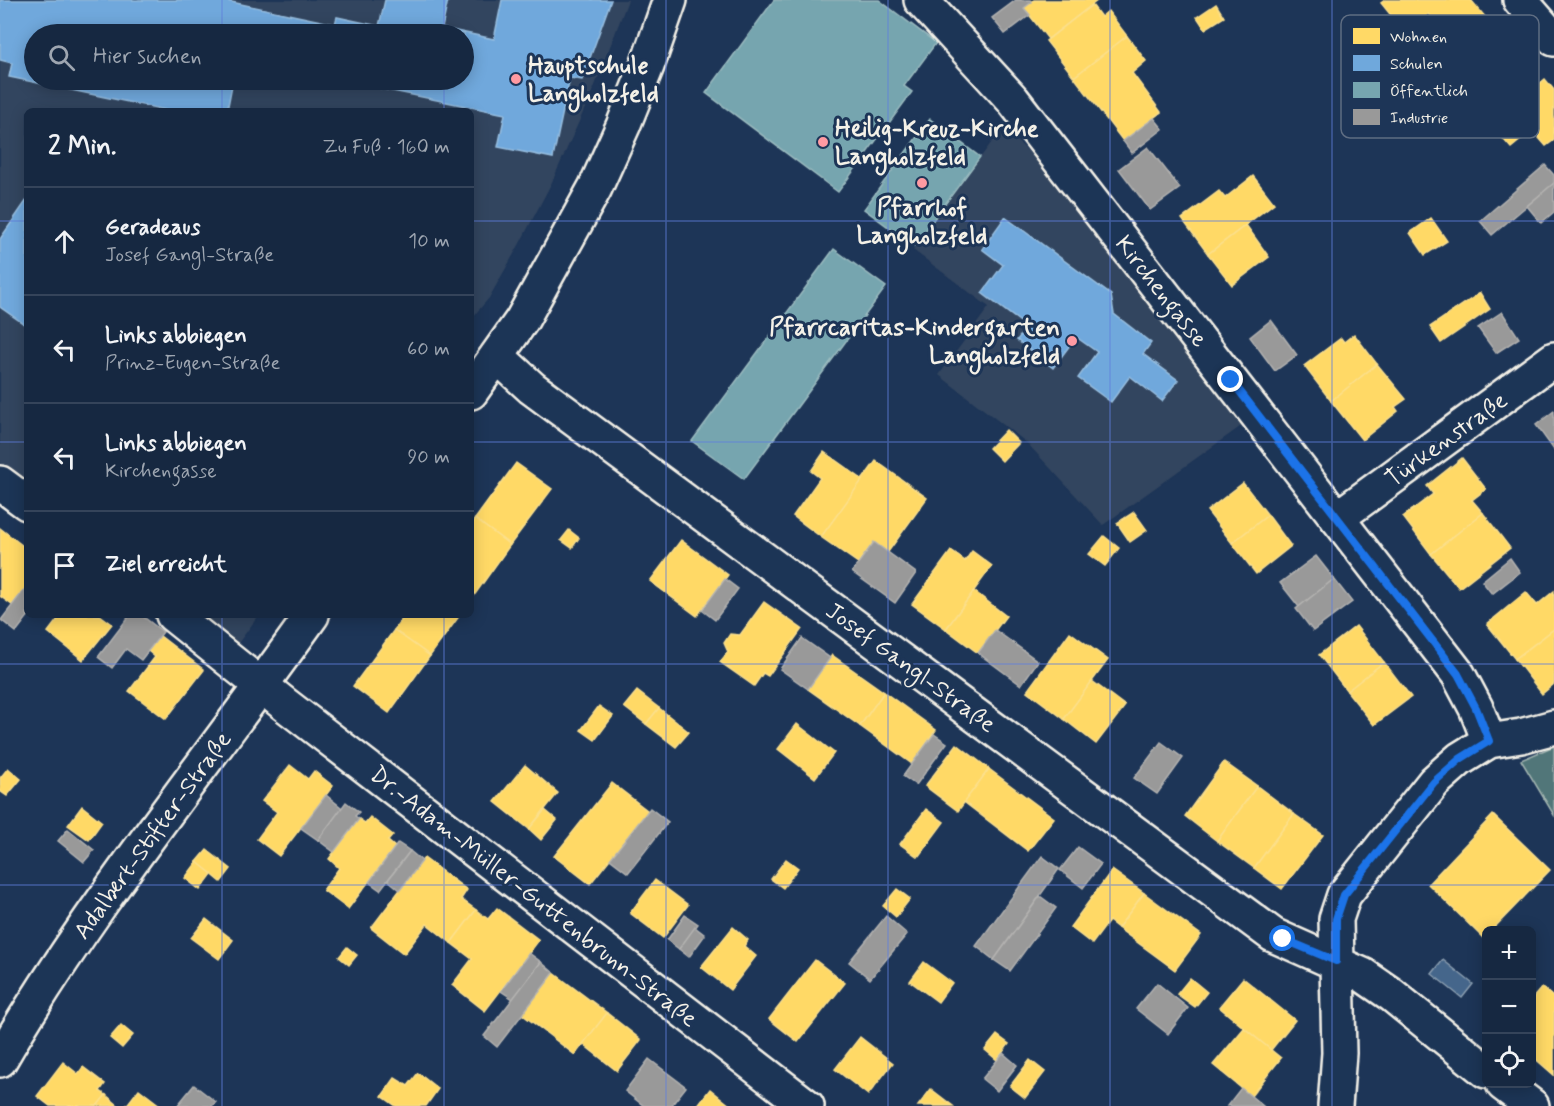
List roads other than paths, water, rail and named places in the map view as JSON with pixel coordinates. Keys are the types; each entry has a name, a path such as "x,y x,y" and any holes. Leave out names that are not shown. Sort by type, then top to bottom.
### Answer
{"street":[{"path":"474,388 522,320 595,188 643,76 670,0"},
{"name":"Kirchengasse","path":"921,0 1013,100 1458,674 1476,708 1489,741"},
{"path":"1520,0 1533,15"},
{"path":"1539,22 1554,39"},
{"name":"Josef Gangl-Straße","path":"497,356 532,388 566,414 1274,934 1363,975 1392,995 1482,1068"},
{"name":"Türkenstraße","path":"1337,518 1554,359"},
{"path":"0,483 24,501"},
{"name":"Dr.-Adam-Müller-Guttenbrunn-Straße","path":"177,618 807,1106"},
{"name":"Adalbert-Stifter-Straße","path":"0,1060 29,1009 90,917 310,618"},
{"path":"1335,1106 1339,1053 1336,919 1344,895 1434,782 1460,759 1489,741 1521,736 1554,727"},
{"path":"1509,1088 1532,1106"}],"place":[{"name":"Hauptschule Langholzfeld","path":"516,79"},
{"name":"Heilig-Kreuz-Kirche Langholzfeld","path":"823,142"},
{"name":"Pfarrhof Langholzfeld","path":"922,183"},
{"name":"Pfarrcaritas-Kindergarten Langholzfeld","path":"1072,341"}]}
